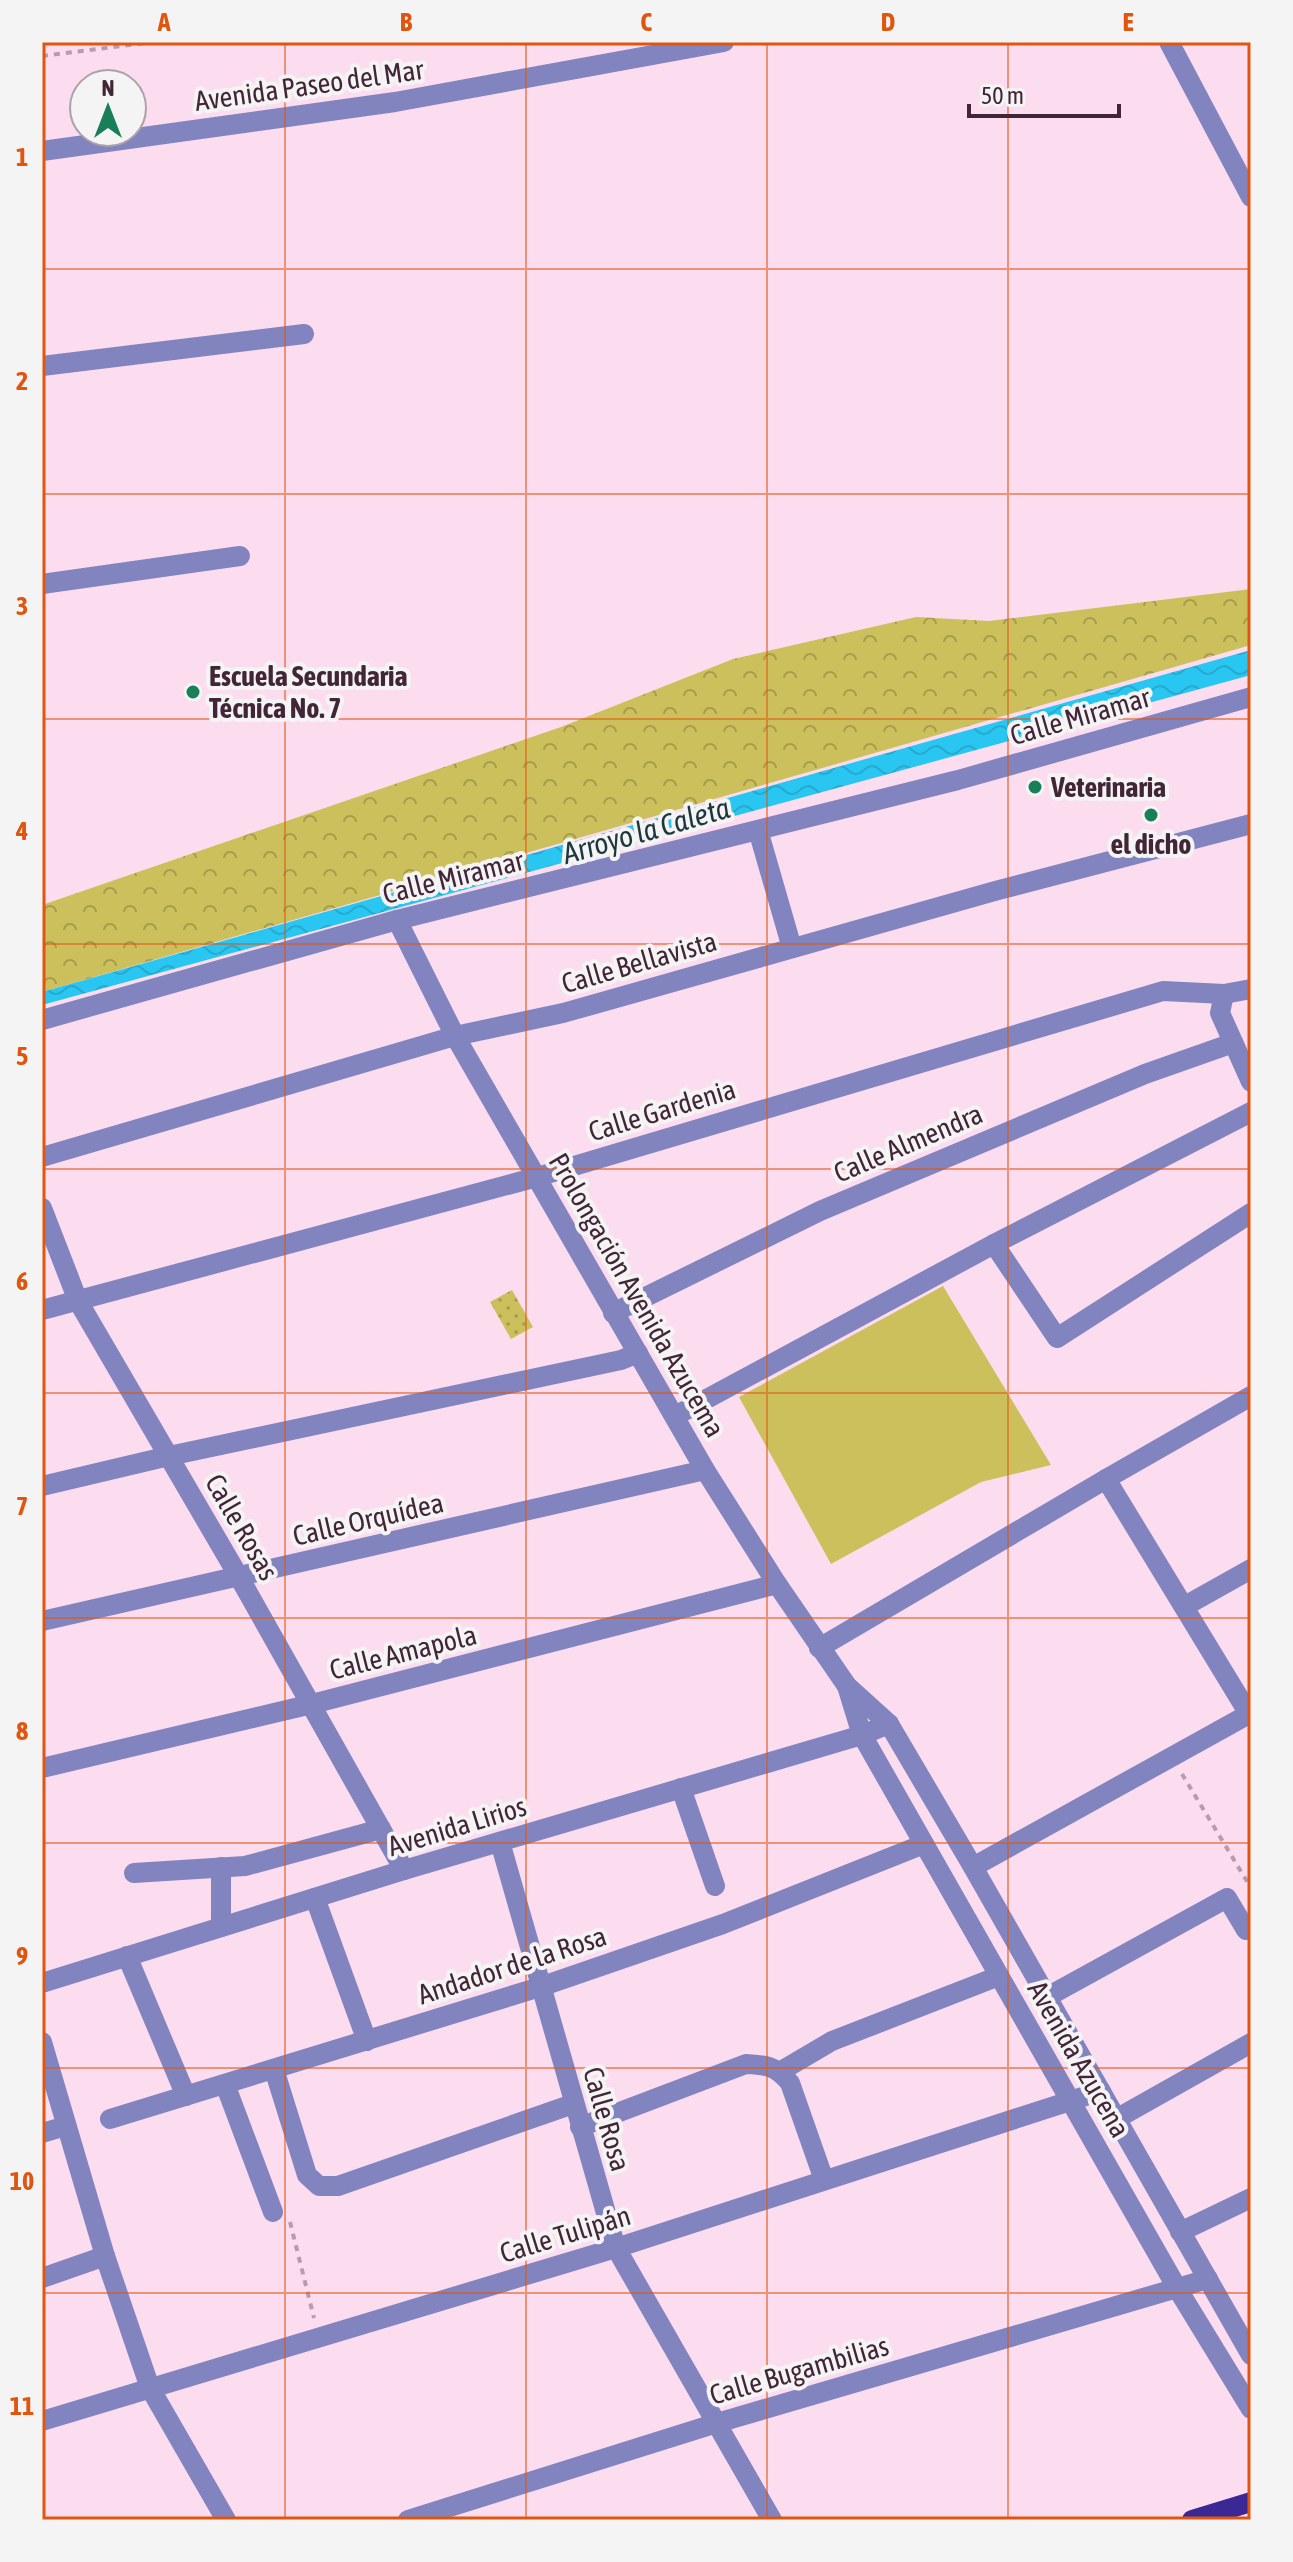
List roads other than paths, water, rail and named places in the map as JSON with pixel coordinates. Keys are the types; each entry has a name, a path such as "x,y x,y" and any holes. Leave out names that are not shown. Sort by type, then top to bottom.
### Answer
{"main road":[{"path":"1192,2520 1251,2502"}],"street":[{"name":"Avenida Paseo del Mar","path":"42,151 395,102 724,42"},
{"path":"1169,42 1251,197"},
{"path":"42,366 304,334"},
{"path":"42,584 240,556"},
{"name":"Calle Miramar","path":"42,1020 397,920 958,780 1251,697"},
{"name":"Calle Bellavista","path":"42,1157 455,1036 563,1013 995,891 1251,824"},
{"path":"758,830 792,948"},
{"name":"Prolongación Avenida Azucema","path":"397,920 455,1036 705,1470 819,1648 847,1686 889,1724"},
{"name":"Calle Gardenia","path":"42,1310 537,1177 1163,991 1224,994 1251,989"},
{"path":"1224,994 1220,1013 1251,1082"},
{"name":"Calle Almendra","path":"613,1313 833,1205 1145,1074 1233,1043"},
{"path":"675,1416 994,1244 1251,1112"},
{"name":"Calle Rosas","path":"42,1208 78,1301 312,1704 404,1870"},
{"path":"994,1244 1057,1338 1251,1213"},
{"path":"42,1486 621,1360 638,1353"},
{"path":"819,1648 1251,1396"},
{"name":"Calle Orquídea","path":"42,1621 705,1470"},
{"path":"973,1867 1249,1714 1106,1479"},
{"path":"1185,1606 1251,1569"},
{"name":"Calle Amapola","path":"42,1768 312,1704 777,1584"},
{"name":"Prolongación Avenida Azucema","path":"847,1686 862,1735"},
{"name":"Avenida Lirios","path":"42,1983 404,1870 862,1735 889,1724"},
{"name":"Avenida Azucena","path":"889,1724 1251,2355"},
{"name":"Avenida Azucena","path":"862,1735 1177,2288 1251,2409"},
{"path":"681,1788 715,1886"},
{"path":"134,1873 245,1866 381,1829"},
{"name":"Calle Rosa","path":"500,1842 616,2248 772,2520"},
{"name":"Andador de la Rosa","path":"110,2119 540,1987 723,1924 924,1844"},
{"path":"221,1867 221,1927"},
{"path":"315,1898 367,2041"},
{"path":"1047,1997 1227,1898 1248,1928"},
{"path":"127,1956 186,2096"},
{"path":"781,2071 832,2041 999,1976"},
{"path":"42,2042 105,2256 150,2388 226,2520"},
{"path":"1116,2119 1251,2043"},
{"path":"580,2127 746,2064 766,2065 781,2071 790,2083 824,2180"},
{"path":"274,2069 307,2175 319,2186 338,2186 573,2104"},
{"path":"225,2084 279,2208"},
{"name":"Calle Tulipán","path":"42,2421 616,2248 1101,2091"},
{"path":"42,2133 66,2126"},
{"path":"1180,2232 1251,2198"},
{"path":"42,2278 105,2256"},
{"name":"Calle Bugambilias","path":"408,2520 717,2423 1208,2279"}],"water":[{"name":"Arroyo la Caleta","path":"1251,650 1251,675 42,1005 42,992"}],"place":[{"name":"Escuela Secundaria Técnica No. 7","path":"193,692"},
{"name":"Veterinaria","path":"1035,787"},
{"name":"el dicho","path":"1151,815"}]}
